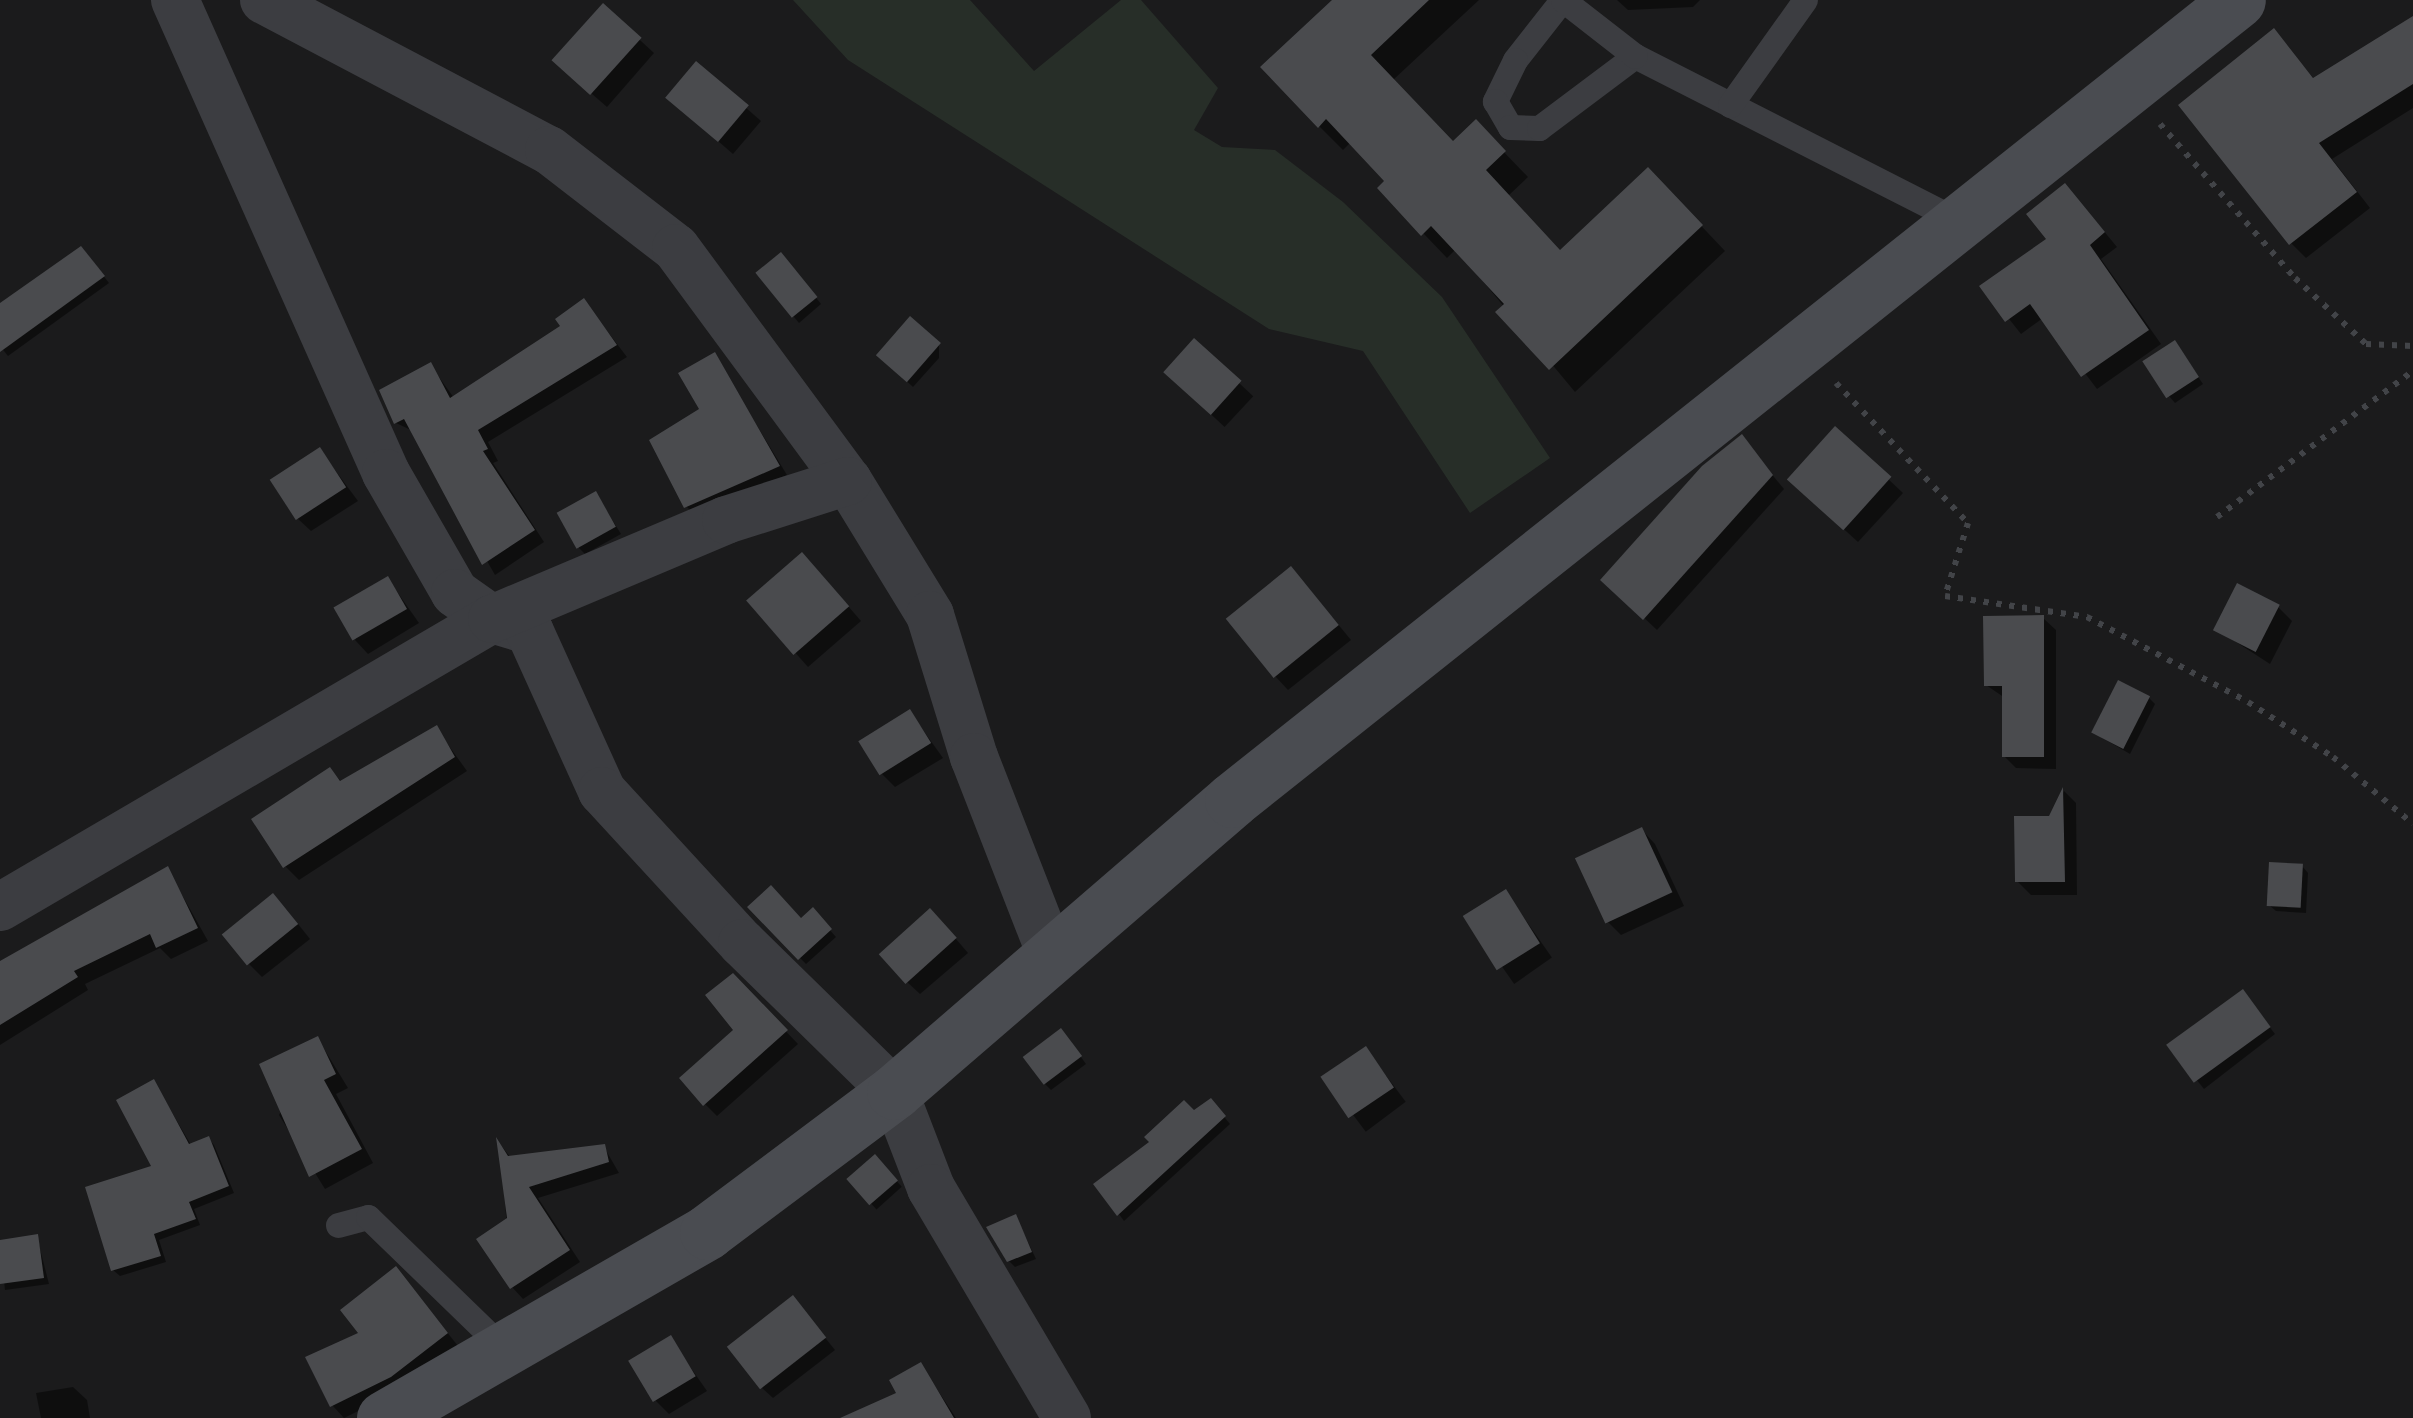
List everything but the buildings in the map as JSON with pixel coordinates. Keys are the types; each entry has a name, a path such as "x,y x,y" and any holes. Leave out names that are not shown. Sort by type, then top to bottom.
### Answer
{"main road":[{"path":"384,1418 707,1232 894,1092 1232,800 1802,344 2130,90 2238,0"}],"street":[{"path":"175,0 386,473 455,593 492,619 529,630 602,791 742,943 894,1092 931,1188 1067,1418"},
{"path":"264,0 549,150 676,248 848,481 930,616 974,757 1052,956"},
{"path":"0,906 492,619 726,520 848,481"}],"lane":[{"path":"1635,56 1539,128 1510,127 1494,101 1514,60 1562,0 1635,56 1960,222"},
{"path":"1730,105 1805,0"},
{"path":"338,1225 368,1217 504,1349"}],"path":[{"path":"2130,90 2295,278 2366,344 2413,346"},
{"path":"1802,344 1968,523 1945,596 2086,617 2248,702 2333,757 2413,824"},
{"path":"2217,517 2413,371"}],"shaded area":[{"path":"793,0 970,0 1034,71 1121,0 1141,0 1218,88 1194,130 1222,147 1275,150 1343,202 1442,297 1550,458 1470,513 1363,351 1269,329 848,60"}]}
